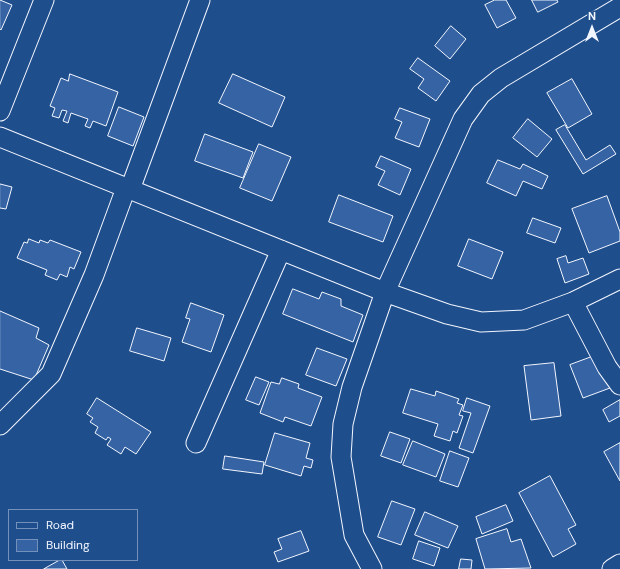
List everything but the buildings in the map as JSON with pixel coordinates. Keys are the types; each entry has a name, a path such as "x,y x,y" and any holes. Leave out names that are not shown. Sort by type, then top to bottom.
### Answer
{"street":[{"path":"0,111 44,0"},
{"path":"0,425 51,374 94,276 126,188 132,184 200,0"},
{"path":"372,569 354,536 341,457 343,424 352,388 385,292 463,119 481,94 502,78 620,7"},
{"path":"0,137 385,292 447,314 481,322 524,320 573,302 620,278"},
{"path":"196,443 280,250"},
{"path":"573,302 607,367 620,385"},
{"path":"612,569 620,564"}]}
